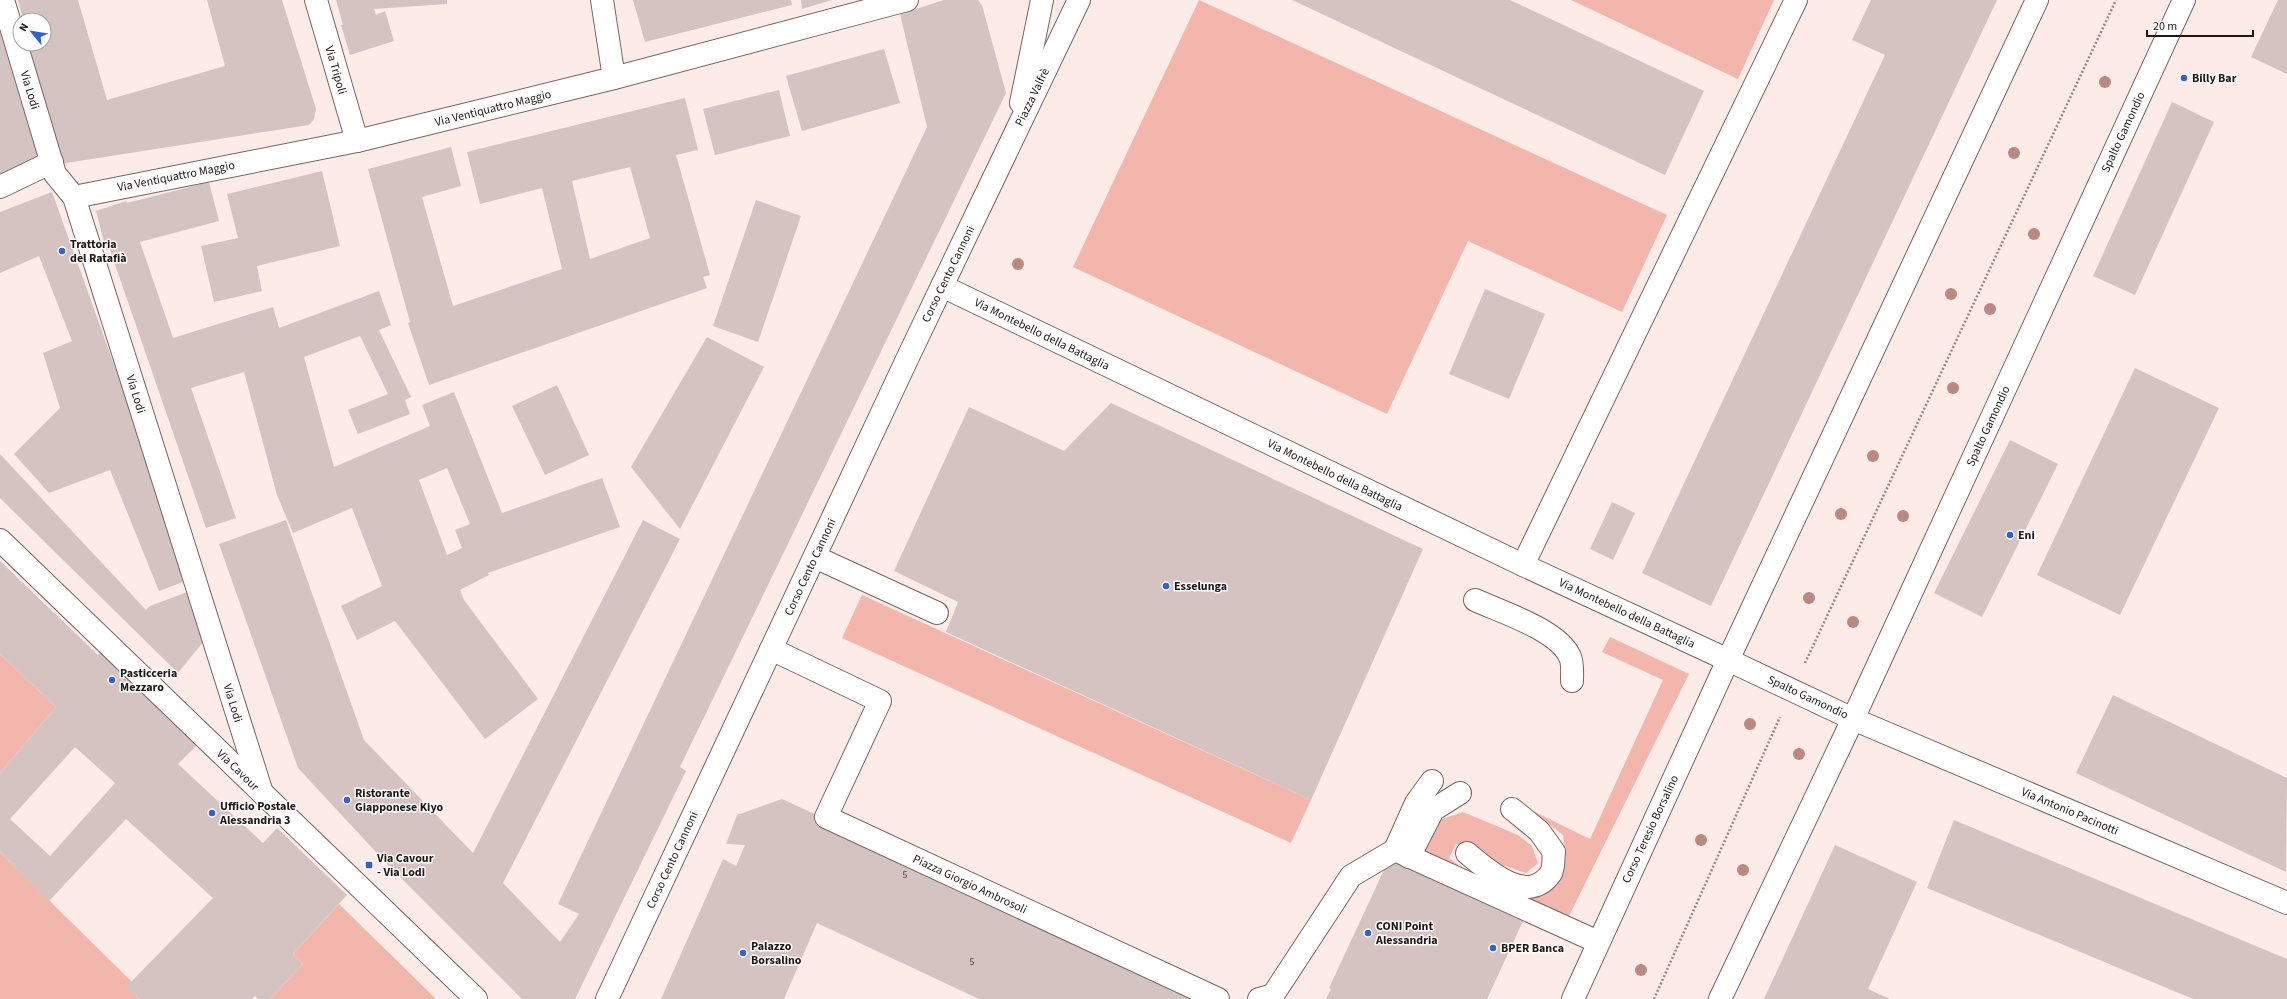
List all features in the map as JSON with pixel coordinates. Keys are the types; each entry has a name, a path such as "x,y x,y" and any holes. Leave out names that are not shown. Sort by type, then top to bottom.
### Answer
{"street":[{"name":"Via Lodi","path":"3,0 55,174 74,197 262,793"},
{"name":"Via Tripoli","path":"316,0 357,141"},
{"path":"602,0 614,78"},
{"name":"Via Ventiquattro Maggio","path":"74,197 357,141 614,78 907,0"},
{"name":"Piazza Valfrè","path":"1014,135 1042,0"},
{"name":"Piazza Valfrè","path":"1014,135 1079,0"},
{"path":"1523,565 1796,0"},
{"path":"1728,660 2037,0"},
{"name":"Spalto Gamondio","path":"1728,660 1793,689 1853,719 2184,0"},
{"name":"Corso Cento Cannoni","path":"607,999 1014,135"},
{"path":"0,187 52,162"},
{"name":"Via Montebello della Battaglia","path":"942,286 1523,565 1728,660"},
{"name":"Via Cavour","path":"0,540 476,999"},
{"path":"815,557 937,613"},
{"path":"1475,600 1533,626 1557,640 1570,657 1572,681"},
{"name":"Piazza Giorgio Ambrosoli","path":"771,650 880,701 826,818 1218,999"},
{"name":"Corso Teresio Borsalino","path":"1573,999 1728,660"},
{"path":"1720,999 1853,719"},
{"name":"Via Antonio Pacinotti","path":"1853,719 2287,903"},
{"path":"1402,854 1416,803 1432,781"},
{"path":"1259,999 1273,995 1351,876 1402,854 1433,810 1460,793"},
{"path":"1467,853 1492,874 1517,887 1537,885 1551,873 1554,852 1539,831 1512,809"},
{"path":"1402,854 1598,942"}],"path":[{"path":"1654,999 1793,689 2116,0"}],"shaded area":[{"path":"1199,0 1667,215 1622,312 1468,241 1387,414 1073,267"},
{"path":"1571,0 1774,0 1738,79"},
{"path":"862,595 1311,800 1291,843 842,638"},
{"path":"1610,637 1689,674 1566,922 1417,853 1439,820 1463,812 1518,835 1532,846 1538,863 1526,873 1481,858 1473,848 1456,844 1449,858 1472,875 1521,898 1534,897 1558,878 1566,857 1563,835 1531,810 1590,839 1663,680 1602,652"},
{"path":"0,654 56,707 0,773"},
{"path":"0,852 132,982 127,987 139,999 0,999"},
{"path":"339,904 436,999 270,999 303,964 293,954"}],"building":[{"path":"18,0 78,0 107,100 225,66 207,0 282,0 316,109 314,119 309,125 60,164 31,52 52,52 52,12 21,12"},
{"path":"336,0 447,0 447,4 374,9 376,15 385,11 394,41 350,55 341,25 343,25"},
{"path":"633,0 791,0 792,5 645,42"},
{"path":"801,0 832,0 802,9"},
{"path":"944,0 978,0 982,5 1006,93 680,767 686,771 575,999 522,999 387,864 298,768 219,544 286,520 364,740 473,853 643,520 680,539 503,883 560,942 579,914 558,904 927,127 900,14"},
{"path":"1292,0 1510,0 1704,91 1665,175"},
{"path":"1871,0 1997,0 1711,606 1642,573 1885,55 1852,40"},
{"path":"2278,0 2287,0 2287,74 2251,57"},
{"path":"0,19 41,158 21,164 23,169 0,180"},
{"path":"884,49 900,103 802,131 786,76"},
{"path":"779,90 790,136 715,155 703,109"},
{"path":"685,98 698,150 676,155 710,275 703,277 707,288 429,385 408,323 410,322 368,169 451,147 461,186 422,197 453,306 562,269 542,188 480,204 467,152","holes":["630,167 650,238 590,259 572,181"]},
{"path":"2172,102 2214,122 2135,295 2093,276"},
{"path":"322,171 340,246 257,266 262,291 214,302 201,246 238,238 227,194"},
{"path":"209,182 219,221 140,242 173,338 273,307 279,328 379,291 391,325 379,330 411,397 405,400 410,414 358,434 348,410 388,394 360,336 304,357 334,467 430,426 422,405 454,392 502,513 602,478 620,527 488,573 489,575 460,590 464,600 538,699 485,739 395,621 357,640 341,606 382,586 352,508 293,533 277,495 244,372 191,388 236,518 206,528 110,250 106,250 96,211 126,201 127,203","holes":["447,468 470,524 455,530 462,548 447,555 419,480"]},
{"path":"52,192 191,579 159,591 110,470 49,493 14,454 60,408 43,353 72,341 39,256 0,273 0,212"},
{"path":"756,200 801,216 758,342 713,326"},
{"path":"1485,289 1545,314 1509,399 1449,374"},
{"path":"707,337 764,367 680,529 631,467"},
{"path":"2135,368 2219,408 2120,615 2037,575"},
{"path":"557,385 589,455 545,475 512,406"},
{"name":"Esselunga","path":"1111,403 1423,549 1311,800 946,632 958,602 894,571 969,407 1064,451"},
{"path":"2010,440 2058,464 1982,617 1934,593"},
{"path":"0,454 146,610 150,606 190,591 207,637 178,673 0,498"},
{"path":"1612,502 1635,513 1613,560 1590,549"},
{"path":"0,561 98,655 101,651 199,743 178,764 263,843 277,828 347,895 293,954 303,964 270,999 258,999 255,996 252,999 139,999 126,987 213,898 126,819 49,901 0,852 0,773 56,707 0,654","holes":["75,747 115,783 50,856 10,819"]},
{"path":"2113,695 2287,778 2286,872 2076,773"},
{"path":"782,799 1212,999 979,999 817,923 784,999 661,999 723,859 736,866 745,845 726,844 737,815"},
{"path":"1954,820 2287,959 2287,999 2193,999 1927,888"},
{"path":"1835,845 1917,882 1868,989 1890,999 1764,999"},
{"path":"1390,857 1524,919 1487,999 1326,999 1331,989 1329,988"}],"place":[{"name":"Billy Bar","path":"2184,78"},
{"name":"Trattoria del Ratafià","path":"62,251"},
{"name":"Eni","path":"2010,535"},
{"name":"Esselunga","path":"1166,586"},
{"name":"Pasticceria Mezzaro","path":"112,680"},
{"name":"Ristorante Giapponese Kiyo","path":"347,800"},
{"name":"Ufficio Postale Alessandria 3","path":"212,813"},
{"name":"Via Cavour - Via Lodi","path":"369,865"},
{"name":"CONI Point Alessandria","path":"1368,933"},
{"name":"BPER Banca","path":"1493,948"},
{"name":"Palazzo Borsalino","path":"743,953"}]}
